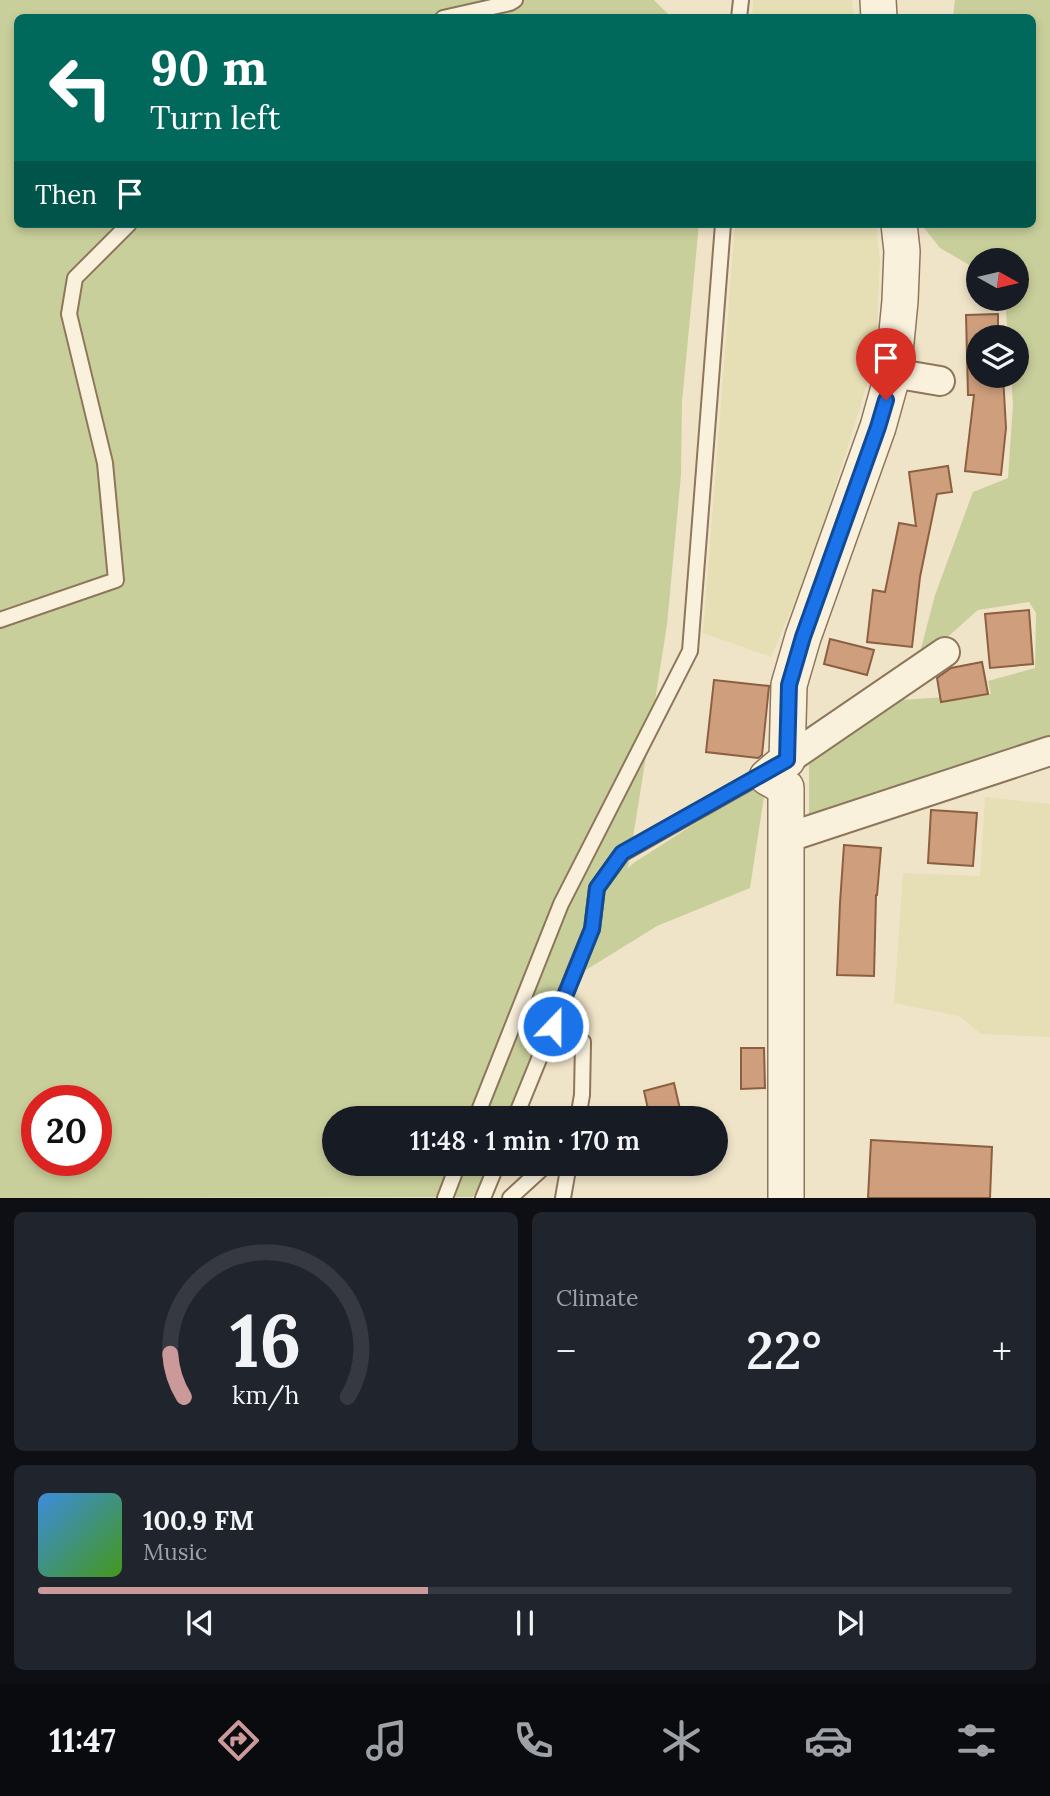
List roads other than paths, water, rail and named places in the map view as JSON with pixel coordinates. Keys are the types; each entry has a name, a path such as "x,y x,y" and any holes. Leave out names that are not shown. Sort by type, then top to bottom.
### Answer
{"street":[{"path":"787,760 789,685 803,637 878,427 893,373 900,301 902,251 899,228"},
{"path":"893,373 940,382"},
{"path":"786,1198 786,788 767,778 787,760 944,652"},
{"path":"786,838 1050,751"}],"lane":[{"path":"461,14 515,0"},
{"path":"0,620 116,580 105,463 69,314 75,278 125,228"},
{"path":"481,1106 561,904 690,651 723,228"},
{"path":"520,1106 592,929 597,888 622,853 787,760"},
{"path":"553,1026 583,1042 580,1106"},
{"path":"445,1198 453,1176"},
{"path":"483,1198 492,1176"},
{"path":"510,1198 534,1176"},
{"path":"563,1198 567,1176"}]}
